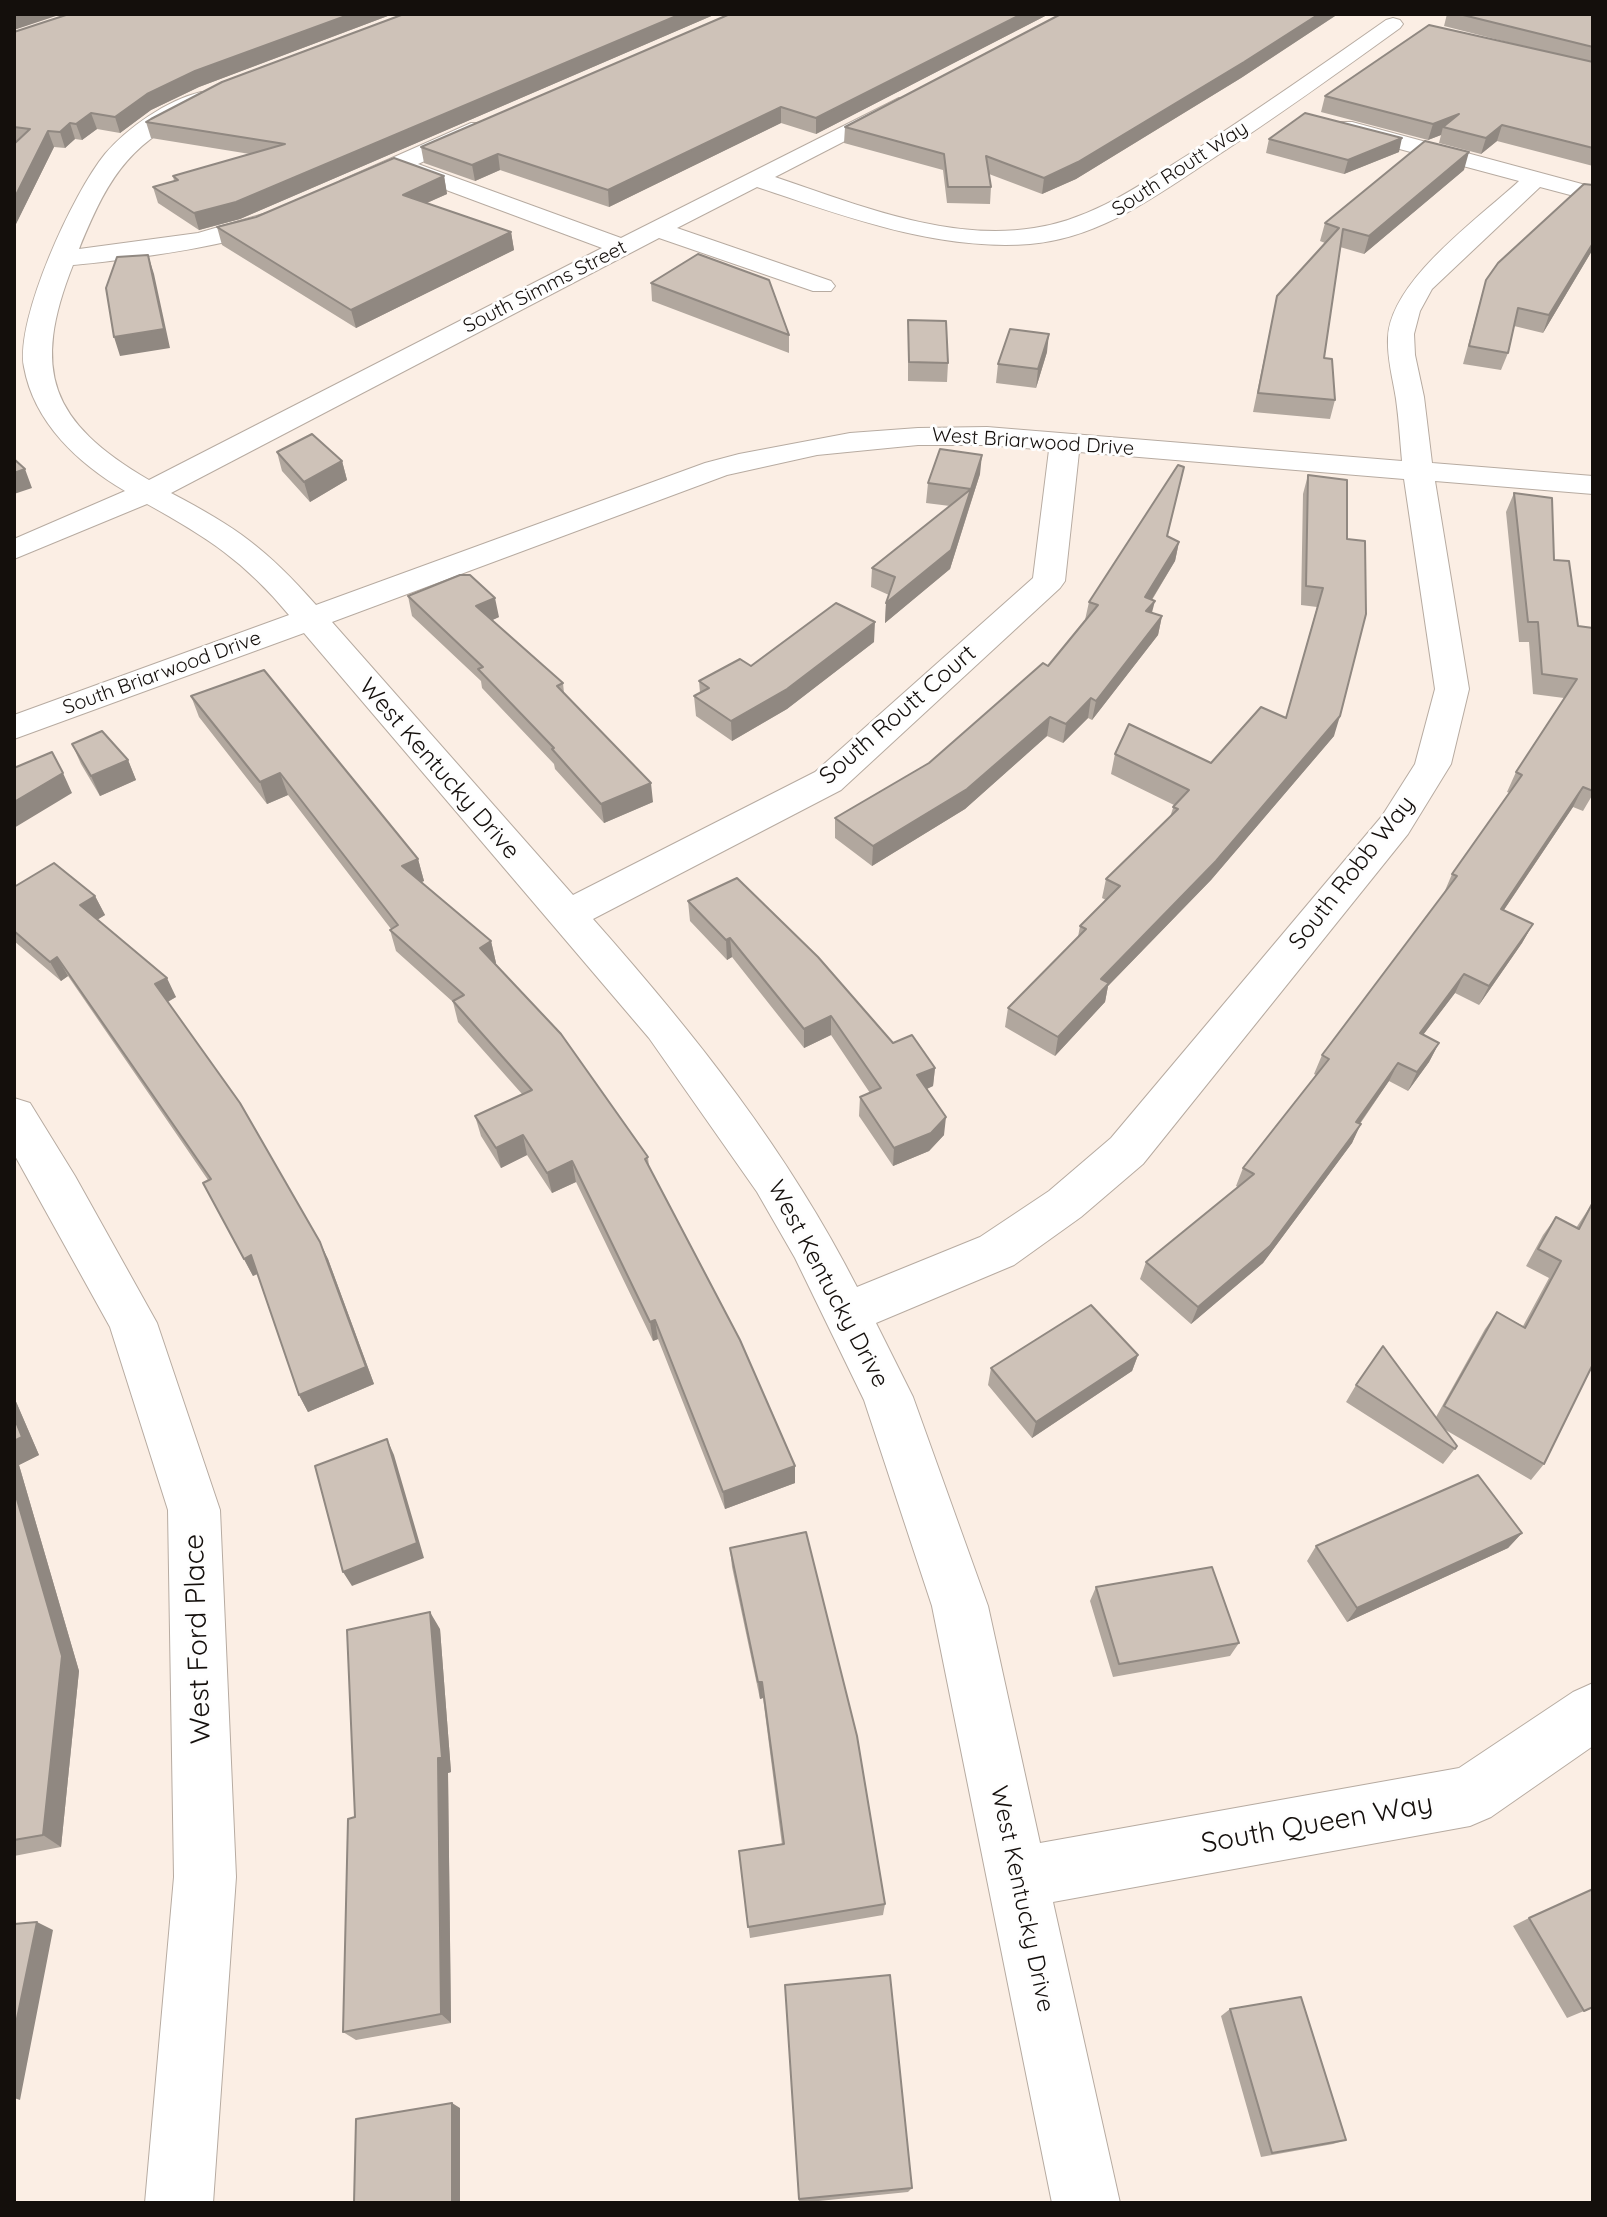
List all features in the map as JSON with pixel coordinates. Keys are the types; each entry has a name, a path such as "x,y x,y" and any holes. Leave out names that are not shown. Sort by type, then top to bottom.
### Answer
{"street":[{"name":"South Routt Way","path":"755,178 919,230 979,237 1042,233 1085,224 1108,215 1401,25 1366,17"},
{"name":"West Kentucky Drive","path":"219,90 152,124 112,157 85,201 37,340 35,352 44,391 70,434 91,456 147,493 241,546 276,579 664,1027 722,1106 797,1218 888,1397 960,1606 1086,2203"},
{"name":"South Simms Street","path":"14,550 147,493 920,93"},
{"path":"1274,109 1593,194"},
{"path":"330,194 497,120"},
{"path":"397,164 622,247"},
{"name":"South Robb Way","path":"846,1313 997,1251 1065,1204 1127,1151 1395,825 1433,764 1452,689 1418,471 1410,397 1401,355 1401,334 1407,311 1421,285 1535,179"},
{"path":"63,258 140,252 198,242 250,227 303,206"},
{"path":"656,229 822,286"},
{"name":"West Briarwood Drive","path":"310,619 716,469 777,453 910,435 987,436 1593,485"},
{"name":"South Routt Court","path":"566,916 828,781 1049,581 1065,442"},
{"name":"South Briarwood Drive","path":"14,728 310,619"},
{"name":"West Ford Place","path":"14,1115 133,1323 194,1510 205,1877 179,2203"},
{"name":"South Queen Way","path":"1017,1878 1470,1796 1593,1712"}],"building":[{"path":"69,14 351,14 195,71 147,94 115,117 91,113 76,124 70,123 60,132 48,131 14,199 14,144 30,129 14,127 14,32"},
{"path":"404,14 681,14 236,202 194,213 153,187 178,180 173,176 285,144 146,122 222,82"},
{"path":"730,14 1022,14 816,118 781,107 608,190 498,154 472,165 421,147"},
{"path":"1061,14 1319,14 1078,162 1044,178 986,156 991,187 948,187 944,154 845,127"},
{"path":"1459,14 1593,14 1593,47"},
{"path":"1429,25 1593,62 1593,148 1502,125 1486,138 1443,127 1459,114 1433,124 1325,96"},
{"path":"1305,113 1402,138 1348,160 1269,139"},
{"path":"1425,141 1469,152 1369,236 1343,229 1324,358 1332,359 1335,400 1258,393 1277,296 1339,228 1325,223"},
{"path":"394,158 444,176 403,195 511,232 351,310 217,227 256,217"},
{"path":"1584,184 1593,185 1593,243 1549,315 1518,308 1508,353 1469,346 1486,280 1498,263"},
{"path":"698,254 769,280 789,335 651,283"},
{"path":"148,255 164,329 114,337 106,288 117,257"},
{"path":"908,320 946,321 948,363 909,362"},
{"path":"1010,329 1049,334 1038,369 998,364"},
{"path":"312,434 342,461 304,482 277,452"},
{"path":"940,449 982,455 971,489 928,483"},
{"path":"14,459 25,469 14,473"},
{"path":"1178,465 1184,467 1167,536 1179,542 1145,597 1155,601 1146,611 1162,616 1096,701 1091,698 1066,724 1050,717 967,789 873,846 835,818 929,763 1043,663 1048,666 1098,605 1089,602"},
{"path":"1308,475 1347,480 1347,539 1365,541 1366,614 1340,716 1216,861 1101,979 1109,983 1058,1037 1008,1008 1086,929 1080,926 1120,886 1106,879 1178,809 1173,807 1189,790 1115,754 1129,724 1211,763 1261,707 1286,718 1323,588 1306,586"},
{"path":"971,489 951,550 886,603 895,577 872,568"},
{"path":"1514,493 1552,498 1554,560 1569,561 1578,626 1593,628 1593,791 1583,787 1501,909 1533,924 1489,986 1464,974 1420,1033 1439,1043 1417,1072 1398,1063 1356,1122 1361,1124 1270,1246 1198,1307 1146,1262 1254,1174 1243,1168 1329,1059 1322,1055 1457,876 1452,874 1522,775 1516,772 1577,679 1542,674 1538,622 1528,622"},
{"path":"460,575 470,575 495,598 476,606 563,683 557,686 651,783 601,804 554,748 478,669 483,667 408,596"},
{"path":"836,603 875,622 787,689 731,721 694,696 709,688 699,681 740,659 751,666"},
{"path":"264,670 418,859 402,866 491,941 480,948 561,1034 648,1157 645,1159 740,1340 795,1466 723,1492 655,1320 650,1322 572,1161 547,1173 523,1135 496,1148 475,1116 532,1090 453,1001 464,995 390,930 398,925 280,773 260,782 191,696"},
{"path":"102,731 128,760 91,776 72,744"},
{"path":"52,752 63,773 14,802 14,768"},
{"path":"54,863 95,896 80,905 167,978 155,984 240,1103 320,1242 366,1367 299,1395 251,1255 244,1259 203,1183 211,1179 57,957 50,962 14,931 14,887"},
{"path":"737,878 818,957 893,1043 912,1035 935,1068 917,1075 946,1117 931,1133 894,1148 860,1097 881,1088 831,1016 804,1029 730,938 726,940 688,901"},
{"path":"1593,1202 1593,1364 1544,1464 1444,1406 1497,1312 1525,1328 1561,1261 1538,1249 1556,1217 1579,1229"},
{"path":"1091,1305 1138,1355 1036,1422 991,1368"},
{"path":"1383,1346 1457,1446 1455,1449 1356,1385"},
{"path":"14,1417 22,1437 14,1441"},
{"path":"387,1439 417,1543 343,1572 315,1466"},
{"path":"1478,1475 1522,1533 1357,1608 1316,1546"},
{"path":"14,1489 62,1656 43,1835 14,1840"},
{"path":"806,1532 857,1736 885,1904 748,1927 739,1851 784,1844 762,1682 758,1682 730,1548"},
{"path":"1212,1567 1239,1643 1119,1664 1096,1587"},
{"path":"430,1612 442,1758 438,1758 441,2014 343,2032 348,1819 355,1817 347,1630"},
{"path":"1593,1889 1593,2007 1584,2011 1529,1918"},
{"path":"37,1922 14,2033 14,1924"},
{"path":"890,1975 912,2188 799,2199 785,1985"},
{"path":"1301,1997 1346,2140 1272,2153 1230,2009"},
{"path":"452,2103 452,2203 354,2203 356,2119"}]}
